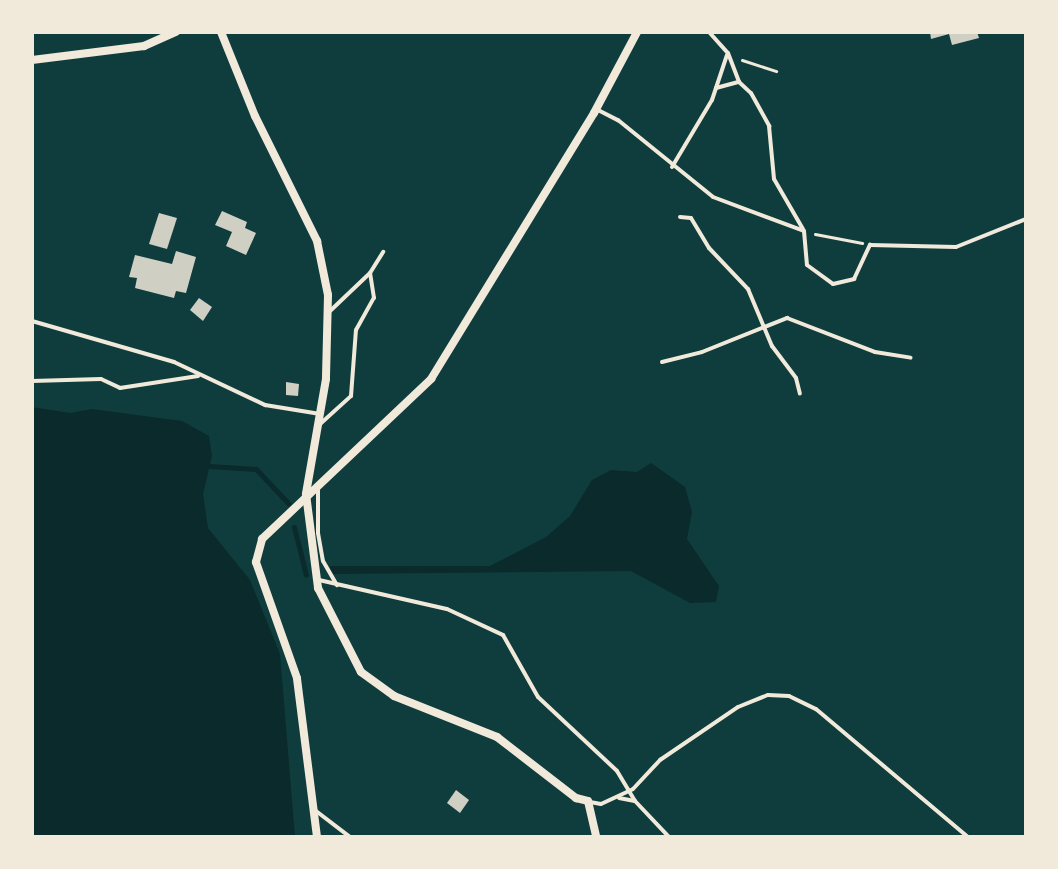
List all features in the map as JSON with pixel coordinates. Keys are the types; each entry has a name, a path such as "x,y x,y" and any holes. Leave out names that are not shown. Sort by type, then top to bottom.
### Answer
{"street":[{"path":"32,60 144,46 176,32"},
{"path":"221,32 255,116 317,241 327,313 320,414 306,494 317,579 361,672 394,696 497,737 576,798 588,801 596,837"},
{"path":"317,837 297,678 256,562 262,539 306,494 431,379 596,109 637,32"}],"lane":[{"path":"709,32 728,53 739,82 751,93 769,126 774,179 804,231 807,265 833,284 854,279 870,245 956,247 1026,219"},
{"path":"672,167 716,88 728,53"},
{"path":"716,88 739,82"},
{"path":"596,109 618,120 672,167 726,203 804,231"},
{"path":"680,217 691,218 701,228 709,248 748,289 763,325 800,394"},
{"path":"327,313 370,273 383,252"},
{"path":"318,425 351,396 356,330 374,298 370,273"},
{"path":"662,362 702,352 763,325 787,318 875,352 911,358"},
{"path":"32,321 174,362 265,405 320,414"},
{"path":"32,381 101,379 120,388 200,376"},
{"path":"319,482 318,533 323,561 337,585"},
{"path":"317,579 447,609 503,635 538,697 617,771 635,801 669,837"},
{"path":"588,801 601,804 629,791 701,728 758,699 789,696 816,709 968,837"},
{"path":"612,799 635,801"},
{"path":"314,810 350,837"}],"path":[{"path":"728,53 756,68 776,71"},
{"path":"804,231 870,245"}],"water":[{"path":"32,407 70,413 92,409 182,421 209,436 212,456 203,494 208,528 250,580 280,654 295,837 32,837"},
{"path":"651,463 685,487 692,512 687,539 719,586 716,602 690,603 631,571 331,574 330,566 490,566 546,537 570,516 592,480 611,470 637,472"}],"building":[{"path":"930,32 977,32 979,38 952,45 949,34 931,39"},
{"path":"222,211 247,222 245,228 256,233 246,255 226,246 232,232 215,225"},
{"path":"159,213 177,218 167,249 149,244"},
{"path":"176,251 196,257 186,293 176,291 174,298 135,288 137,278 129,277 135,255 172,264"},
{"path":"199,298 212,307 203,321 190,310"},
{"path":"286,382 299,384 298,396 286,395"},
{"path":"456,790 469,800 460,813 447,803"}],"waterway":[{"path":"209,466 256,469 288,503"},
{"path":"294,527 306,575"}]}
